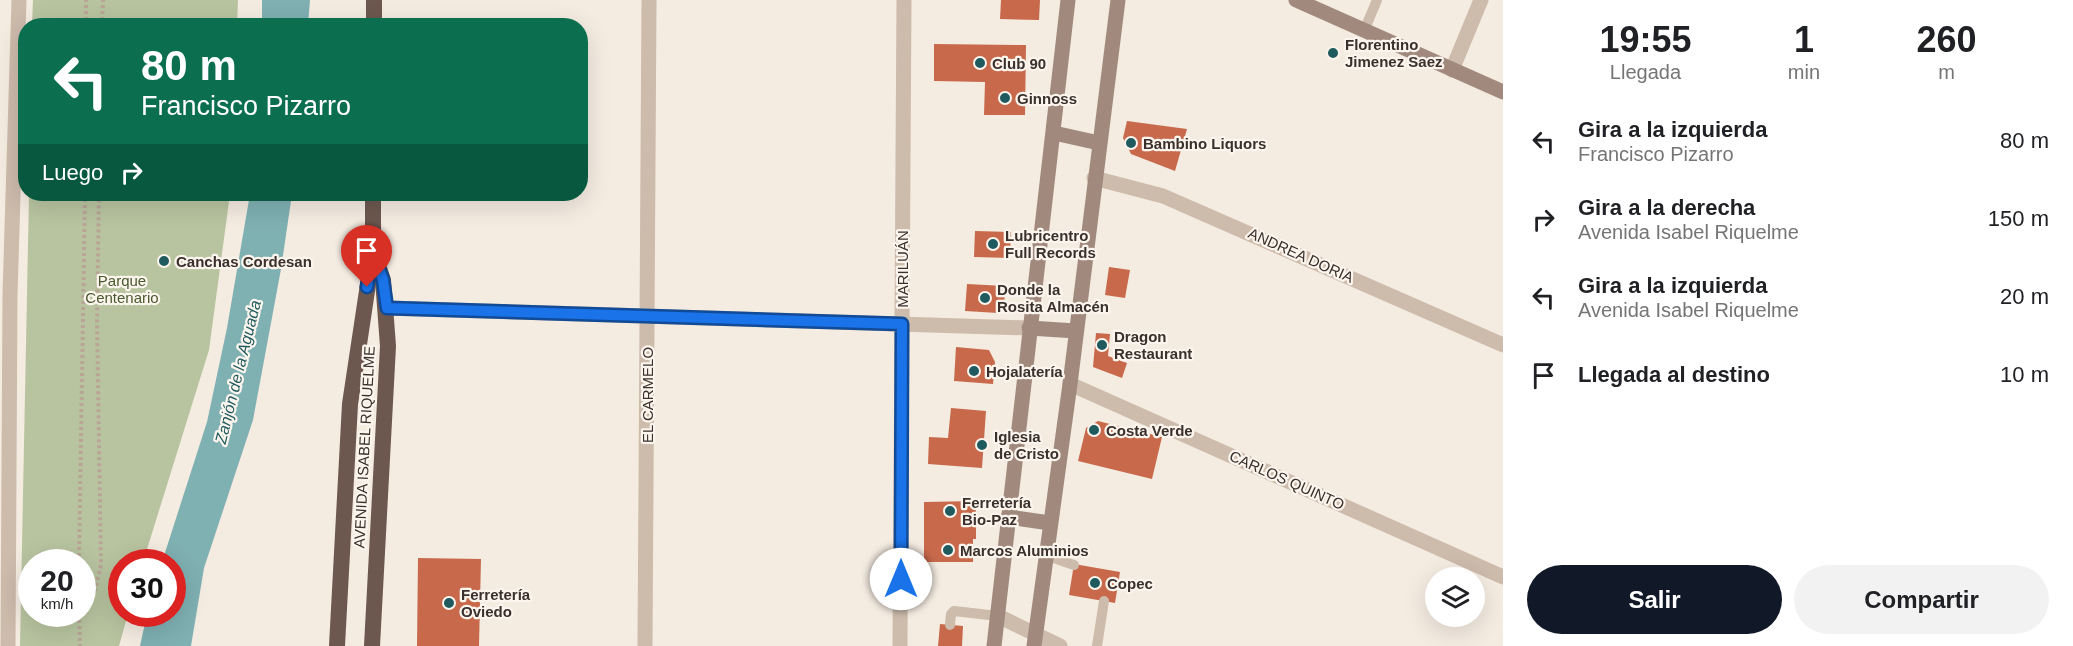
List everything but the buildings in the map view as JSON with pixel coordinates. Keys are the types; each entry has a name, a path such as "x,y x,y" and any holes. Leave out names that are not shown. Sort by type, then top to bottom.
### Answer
{"highway":[{"path":"374,0 374,18"},
{"name":"AVENIDA ISABEL RIQUELME","path":"337,646 350,404 373,251 373,201"},
{"name":"AVENIDA ISABEL RIQUELME","path":"372,646 386,398 387,308 383,280 373,251"}],"main road":[{"path":"994,646 1068,0"},
{"path":"1034,640 1070,384 1118,0"},
{"path":"1296,0 1503,92"},
{"path":"1054,133 1099,143"},
{"path":"1029,328 1076,331"},
{"path":"1008,517 1050,523"}],"street":[{"path":"18,18 19,0"},
{"name":"EL CARMELO","path":"645,646 649,0"},
{"name":"MARILUÁN","path":"900,646 904,0"},
{"path":"1452,70 1481,0"},
{"path":"8,646 5,294 18,21"},
{"name":"ANDREA DORIA","path":"1094,178 1163,196 1503,345"},
{"path":"387,308 1029,328"},
{"name":"CARLOS QUINTO","path":"1070,384 1503,577"},
{"path":"998,616 1034,640 1060,646"}],"lane":[{"path":"1364,31 1377,0"},
{"path":"1045,555 1074,565"},
{"path":"1097,646 1104,601"},
{"path":"950,625 951,614 954,611 998,616"}],"path":[{"path":"86,0 86,18"},
{"path":"102,18 103,0"},
{"path":"79,549 85,201"},
{"path":"96,586 101,565 97,321 99,201"},
{"path":"80,627 80,646"}],"green space":[{"path":"33,0 238,0 237,18 32,18"},
{"name":"Parque Centenario","path":"29,201 229,201 209,350 147,549 108,549 108,627 124,627 119,646 20,646 20,627 96,627 96,549 22,549"}],"water":[{"path":"262,0 310,0 309,18 262,18"},
{"name":"Zanjón de la Aguada","path":"249,201 291,201 253,420 204,568 191,646 140,646 144,627 186,627 186,549 166,549 207,422 227,328"}],"place":[{"name":"Florentino Jimenez Saez","path":"1333,53"},
{"name":"Club 90","path":"980,63"},
{"name":"Ginnoss","path":"1005,98"},
{"name":"Bambino Liquors","path":"1131,143"},
{"name":"Lubricentro Full Records","path":"993,244"},
{"name":"Canchas Cordesan","path":"164,261"},
{"name":"Donde la Rosita Almacén","path":"985,298"},
{"name":"Dragon Restaurant","path":"1102,345"},
{"name":"Hojalatería","path":"974,371"},
{"name":"Costa Verde","path":"1094,430"},
{"name":"Iglesia de Cristo","path":"982,445"},
{"name":"Ferretería Bio-Paz","path":"950,511"},
{"name":"Marcos Aluminios","path":"948,550"},
{"name":"Copec","path":"1095,583"},
{"name":"Ferretería Oviedo","path":"449,603"}],"route":[{"path":"367,287 373,251 383,280 387,308 902,324 901,579"}]}
